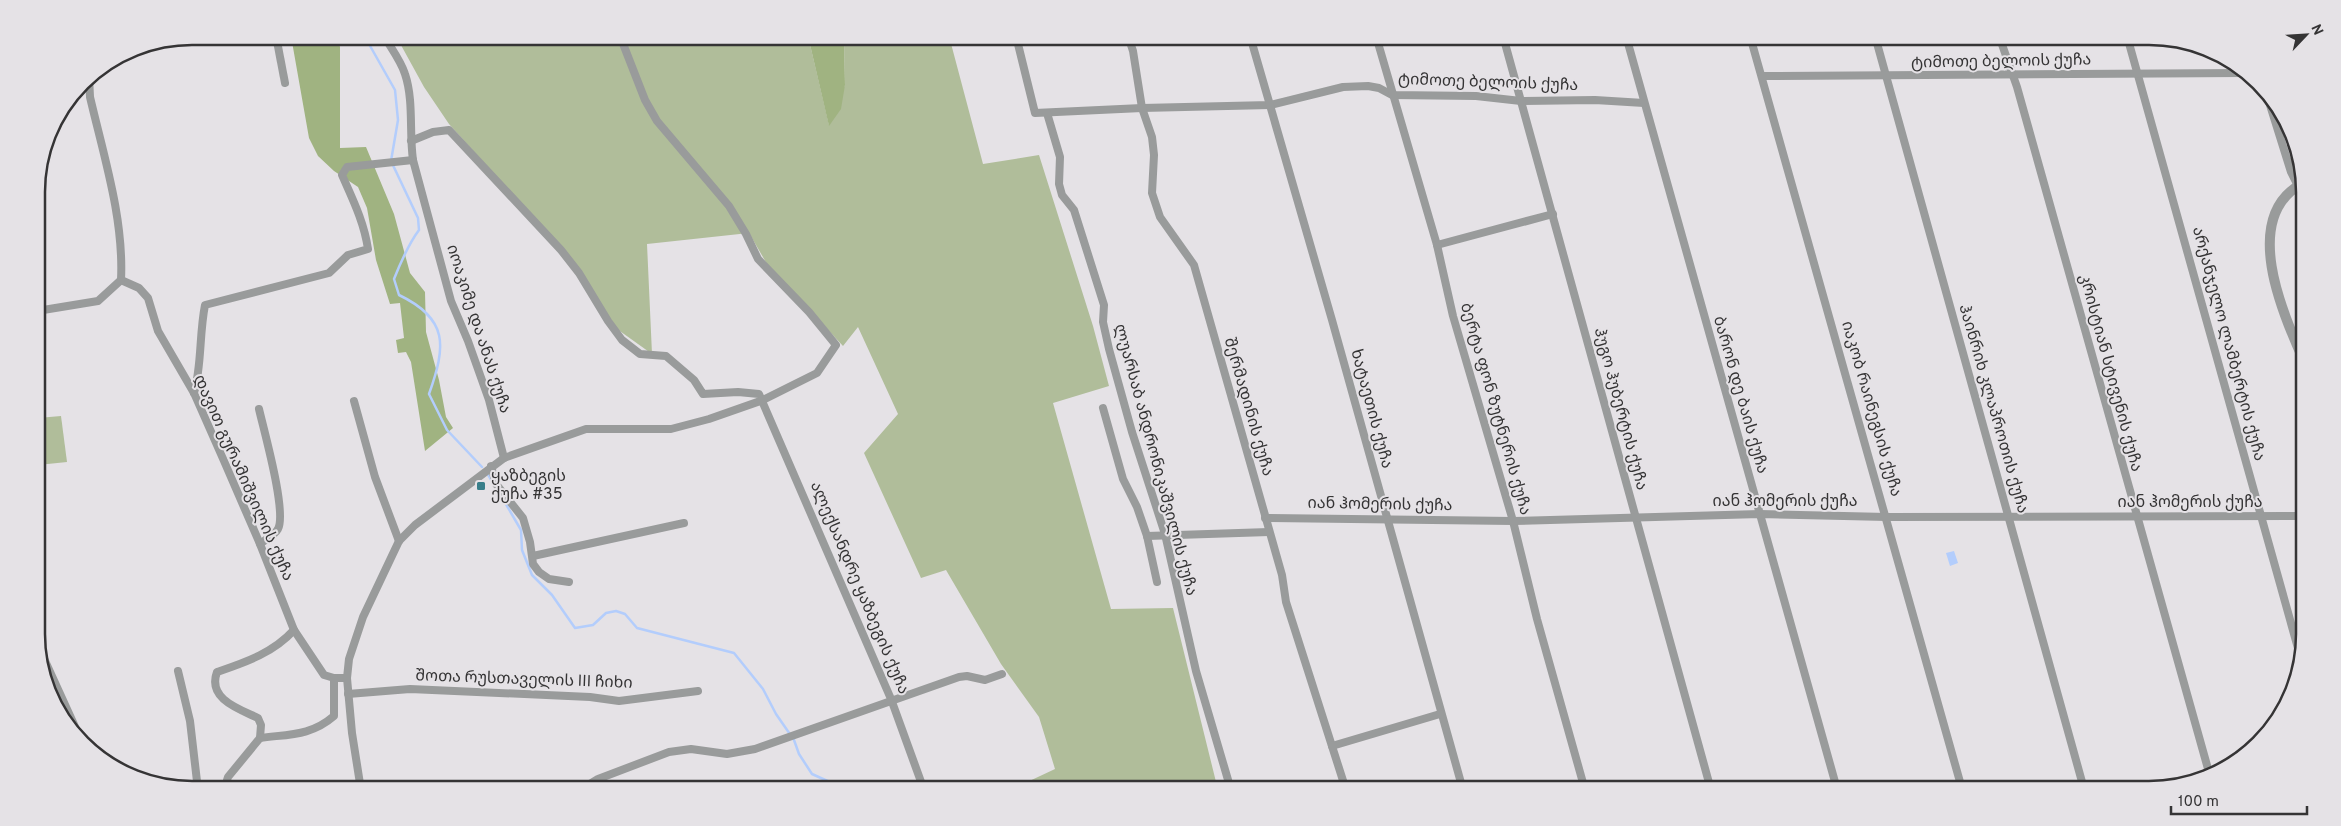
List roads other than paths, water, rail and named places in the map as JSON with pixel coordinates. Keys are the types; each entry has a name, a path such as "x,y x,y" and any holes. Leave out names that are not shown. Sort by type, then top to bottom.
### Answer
{"street":[{"path":"278,45 285,83"},
{"name":"იოაკიმე და ანას ქუჩა","path":"389,45 405,73 410,98 411,141 414,160 451,301 468,341 489,400 504,458"},
{"path":"360,781 348,694 349,660 363,617 399,541 415,525 504,458 586,429 670,429 709,419 763,400 817,373 836,345 809,312 758,259 729,206 657,121 645,100 624,45"},
{"name":"ტიმოთე ბელოის ქუჩა","path":"1018,45 1035,113 1142,108 1270,106 1343,87 1368,86 1379,88 1392,95 1476,96 1521,101 1595,100 1644,103"},
{"name":"შერმადინის ქუჩა","path":"1131,45 1142,108 1152,137 1154,155 1151,173 1152,193 1160,217 1194,265 1282,574 1286,602 1343,781"},
{"name":"ხატაეთის ქუჩა","path":"1253,45 1430,670 1440,714 1459,781"},
{"name":"ბერტა ფონ ზუტნერის ქუჩა","path":"1378,45 1437,245 1453,316 1513,521 1537,619 1582,781"},
{"name":"ჰუგო ჰუბერტის ქუჩა","path":"1505,45 1709,781"},
{"name":"ბარონ დე ბაის ქუჩა","path":"1628,45 1834,781"},
{"name":"იაკობ რაინეგსის ქუჩა","path":"1753,45 1887,517 1960,781"},
{"name":"ჰაინრიხ კლაპროთის ქუჩა","path":"1877,45 2082,781"},
{"name":"კრისტიან სტივენის ქუჩა","path":"2002,45 2017,88 2208,768"},
{"name":"არქანჯელო ლამბერტის ქუჩა","path":"2130,45 2296,640"},
{"name":"ტიმოთე ბელოის ქუჩა","path":"1762,76 1886,77 2235,73"},
{"path":"90,87 90,97"},
{"path":"45,310 98,301 121,280 122,255 118,225 87,89"},
{"name":"ლუარსაბ ანდრონიკაშვილის ქუჩა","path":"1047,113 1060,157 1059,184 1062,195 1074,210 1104,305 1103,322 1132,432 1165,534 1196,671 1228,781"},
{"path":"2272,113 2290,172 2295,178"},
{"path":"411,141 433,132 449,130 561,250 622,340 640,354 666,356 694,380 703,394 738,392 759,394 763,400"},
{"path":"194,393 199,376 205,305 329,273 348,255 368,249 366,231 358,207 342,175 347,167 414,160"},
{"path":"2296,188 2283,198 2275,214 2270,233 2276,293 2296,342"},
{"path":"1437,245 1553,214"},
{"name":"დავით გურამიშვილის ქუჩა","path":"121,280 139,288 148,298 158,331 194,393 260,544 294,630 318,668 324,675 334,678"},
{"name":"ალექსანდრე ყაზბეგის ქუჩა","path":"763,400 891,699 921,781"},
{"path":"354,401 374,477 399,541"},
{"path":"1103,408 1123,479 1137,507 1147,536 1157,582"},
{"path":"259,409 279,500 280,520 278,529 272,536 260,544"},
{"path":"491,466 496,484 523,518 533,556 532,564 539,572 550,579 569,582"},
{"name":"იან ჰომერის ქუჩა","path":"1266,518 1513,521 1760,514 1887,517 2136,516 2262,518 2296,516"},
{"path":"533,556 684,523"},
{"path":"1147,536 1269,532"},
{"path":"227,781 260,738 261,725 258,718 230,706 221,698 215,676 217,672 260,657 283,642 294,630"},
{"path":"178,672 190,721 197,781"},
{"path":"595,781 669,752 691,749 726,754 755,749 891,699 959,677 967,676 985,680 1002,674"},
{"path":"260,738 310,732 321,727 334,716 334,678 347,678"},
{"path":"53,680 65,707"},
{"name":"შოთა რუსთაველის III ჩიხი","path":"348,694 410,690 590,697 619,701 698,691"},
{"path":"1332,746 1440,714"}],"water":[{"path":"1954,551 1958,563 1950,566 1946,553"}],"waterway":[{"path":"370,45 395,90 398,120 391,161 418,218 419,230 402,260 394,279 399,295 415,304 435,324 439,336 439,362 429,394 447,430 482,467"},
{"path":"487,473 493,483"},
{"path":"500,494 521,530 522,550 532,575 552,595 575,628 593,625 606,613 616,611 625,614 637,628 734,653 763,689 812,774 828,781"}],"place":[{"name":"ყაზბეგის ქუჩა #35","path":"481,486"}]}
